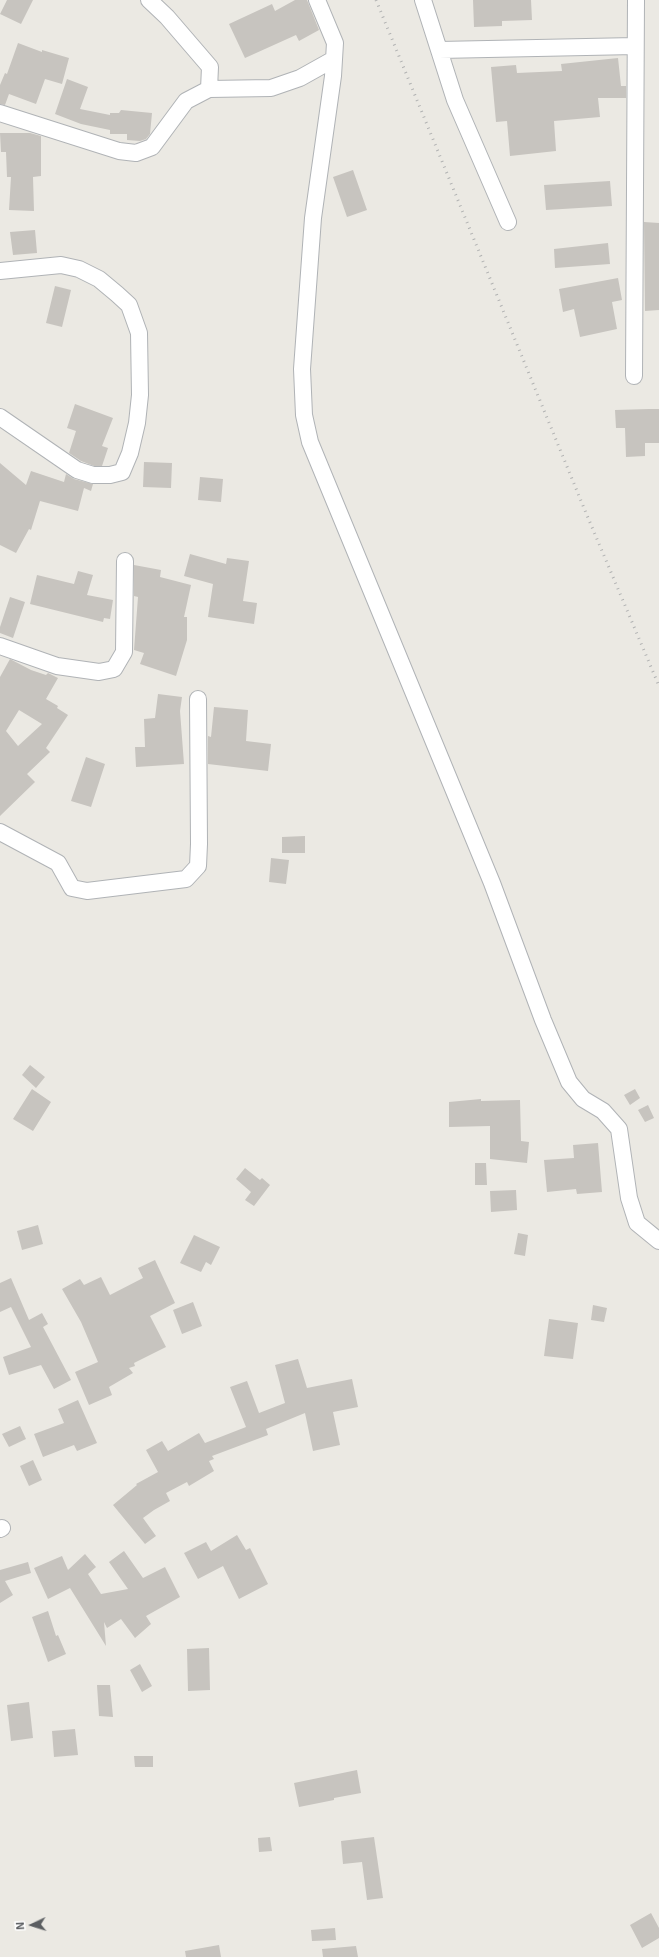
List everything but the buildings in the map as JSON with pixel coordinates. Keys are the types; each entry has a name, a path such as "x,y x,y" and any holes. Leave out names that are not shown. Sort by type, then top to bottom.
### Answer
{"street":[{"path":"149,0 210,67 209,89"},
{"path":"317,0 335,43 334,76 313,218 309,295 302,369 304,415 310,442 492,883 543,1020 569,1082 583,1099 603,1111 618,1129 629,1198 637,1223 659,1241"},
{"path":"423,0 454,100 508,222"},
{"path":"634,376 636,0"},
{"path":"439,50 636,46"},
{"path":"0,112 119,151 136,153 152,147 186,101 209,89 270,88 300,78 334,59"},
{"path":"0,271 60,265 79,269 99,279 117,294 128,306 139,334 140,395 137,423 130,453 122,472 110,475 94,476 78,470 0,417"},
{"path":"0,646 57,666 99,672 114,669 124,652 125,561"},
{"path":"0,832 58,863 72,888 87,891 186,879 198,866 198,699"}],"railway":[{"path":"376,0 586,513 659,686"}]}
